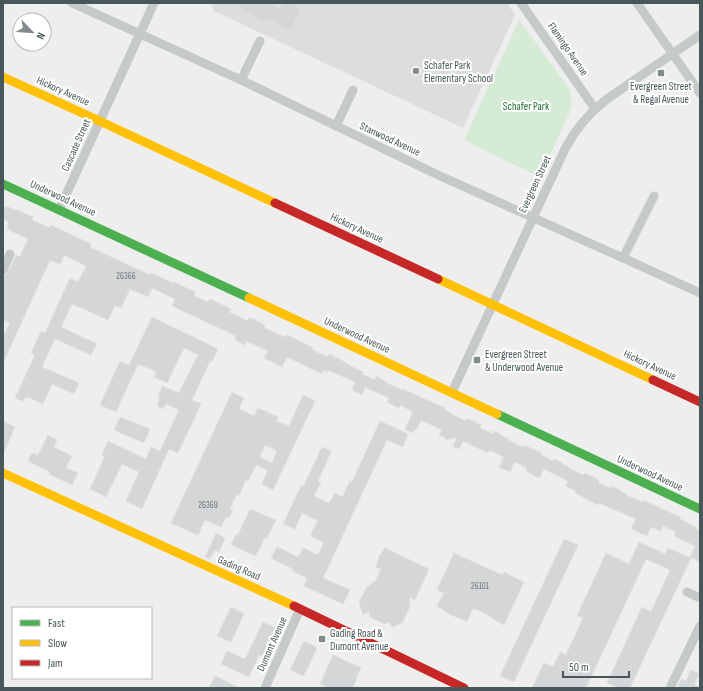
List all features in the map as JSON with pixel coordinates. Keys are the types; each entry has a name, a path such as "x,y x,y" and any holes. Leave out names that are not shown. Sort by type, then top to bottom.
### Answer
{"street":[{"name":"Stanwood Avenue","path":"72,3 241,80 438,175 700,293"},
{"name":"Cascade Street","path":"59,210 154,3"},
{"name":"Flamingo Avenue","path":"521,3 595,109"},
{"path":"637,3 700,94"},
{"name":"Evergreen Street","path":"452,392 569,142 583,121 595,109 700,35"},
{"path":"241,80 260,41"},
{"name":"Hickory Avenue","path":"3,77 700,402"},
{"path":"336,126 353,90"},
{"name":"Underwood Avenue","path":"3,184 452,392 700,509"},
{"path":"624,258 654,196"},
{"path":"3,270 10,254"},
{"name":"Gading Road","path":"3,473 300,609 464,688"},
{"path":"687,592 700,598"},
{"name":"Dumont Avenue","path":"265,688 300,609"},
{"path":"670,688 700,626"}],"shaded area":[{"name":"Schafer Park Elementary School","path":"210,3 507,3 515,15 463,128 214,11"}],"green space":[{"name":"Schafer Park","path":"519,20 569,88 572,104 569,114 540,177 464,140"}],"building":[{"path":"231,3 269,3 280,8 283,3 289,3 301,8 291,31 266,19 265,22 242,11 243,9"},
{"path":"6,206 33,217 32,220 50,228 51,225 91,244 90,247 150,275 151,273 195,292 194,296 208,302 210,299 231,309 229,312 248,321 249,317 265,325 264,328 286,337 287,335 313,348 312,350 328,357 329,354 375,380 376,376 402,390 403,389 445,408 445,410 451,414 466,421 467,418 481,425 480,428 493,434 494,431 523,447 524,445 542,453 541,455 553,461 554,459 563,463 562,464 569,467 568,468 583,475 585,473 599,480 598,483 611,488 612,486 627,494 626,495 642,502 643,500 680,517 680,519 696,527 696,529 700,531 700,562 690,557 695,546 674,536 676,532 663,526 661,531 651,527 647,536 631,529 636,519 599,503 598,505 575,493 576,491 566,486 568,481 544,469 539,478 526,471 527,468 515,462 510,472 499,467 504,457 489,450 488,453 463,441 459,449 453,446 457,437 446,440 446,438 439,435 442,430 421,420 413,433 405,429 413,412 400,405 399,408 387,402 389,398 365,387 362,395 352,390 355,382 328,370 327,372 323,370 322,374 287,357 282,367 264,358 268,351 246,341 245,345 235,340 236,336 172,306 175,299 152,288 148,297 130,289 121,308 115,306 108,320 72,304 61,327 97,344 91,355 55,339 42,367 79,383 74,394 52,384 43,404 28,397 25,397 23,401 15,398 35,355 31,353 41,331 45,333 70,278 78,282 86,266 64,255 61,263 59,264 50,260 3,363 3,337 10,323 3,320 3,276 8,272 16,255 20,257 28,239 7,228 9,222 3,219 3,211"},
{"path":"152,317 218,349 212,362 210,361 192,400 201,404 178,453 169,449 142,509 126,501 139,472 122,464 106,497 90,489 105,456 102,455 108,441 146,459 151,447 160,451 179,410 167,404 163,409 157,406 160,397 158,396 162,386 179,393 198,355 184,348 167,383 154,377 157,372 138,364 116,412 100,405 120,361 129,365"},
{"path":"232,392 244,398 239,409 254,416 258,408 278,417 276,421 289,426 303,395 315,401 273,490 262,484 268,470 256,465 248,481 246,480 240,494 238,496 236,495 230,509 233,510 229,518 226,517 221,527 205,520 198,535 171,523","holes":["265,445 277,451 272,463 260,457"]},
{"path":"120,417 150,429 144,443 114,430"},
{"path":"3,421 15,427 3,454"},
{"path":"380,421 408,434 403,447 387,440 323,578 350,590 343,604 304,586 307,578 271,558 277,547 298,557 303,548 318,555 324,542 310,536 318,521 302,513 295,529 283,524 322,447 331,451 318,481 321,482 314,496 329,503 335,493 342,497 350,481 352,482"},
{"path":"48,435 57,440 54,447 72,456 66,468 78,473 72,485 49,474 50,472 28,461 32,453 38,455"},
{"path":"250,509 276,520 267,538 265,537 256,556 231,545 236,534 238,535"},
{"path":"216,533 225,538 219,552 215,550 210,559 205,557"},
{"path":"564,539 578,545 514,682 500,676"},
{"path":"639,542 665,554 668,548 691,558 630,688 619,688 607,683 642,607 651,612 670,570 646,559 586,688 532,688 544,663 553,667 560,652 566,655 583,618 577,616 606,553 629,564"},
{"path":"385,548 429,569 415,600 409,597 410,607 402,623 392,627 389,622 385,624 370,617 369,612 363,614 359,602 367,587 376,580 381,569 376,567 379,556"},
{"path":"454,553 502,575 504,572 524,582 504,625 491,618 492,617 473,608 467,621 451,615 437,606 444,593 437,590"},
{"path":"231,607 244,614 231,642 217,636"},
{"path":"263,622 276,628 262,657 259,655 249,677 221,664 227,651 245,659"},
{"path":"304,641 317,648 304,676 290,670"},
{"path":"333,655 361,668 353,688 329,688 320,684"},
{"path":"691,670 699,674 694,684 700,688 682,688 678,686 681,679 686,681"},
{"path":"215,676 240,688 209,688"}],"traffic: fast":[{"path":"3,184 249,298"},
{"path":"497,414 700,509"}],"traffic: slow":[{"path":"3,77 275,203"},
{"path":"438,279 653,380"},
{"path":"249,298 497,414"},
{"path":"3,473 294,606"}],"traffic: jam":[{"path":"275,203 438,279"},
{"path":"653,380 700,402"},
{"path":"294,606 464,688"}],"place":[{"name":"Schafer Park Elementary School","path":"416,71"},
{"name":"Evergreen Street & Regal Avenue","path":"661,73"},
{"name":"Evergreen Street & Underwood Avenue","path":"477,360"},
{"name":"Gading Road & Dumont Avenue","path":"322,639"}]}
